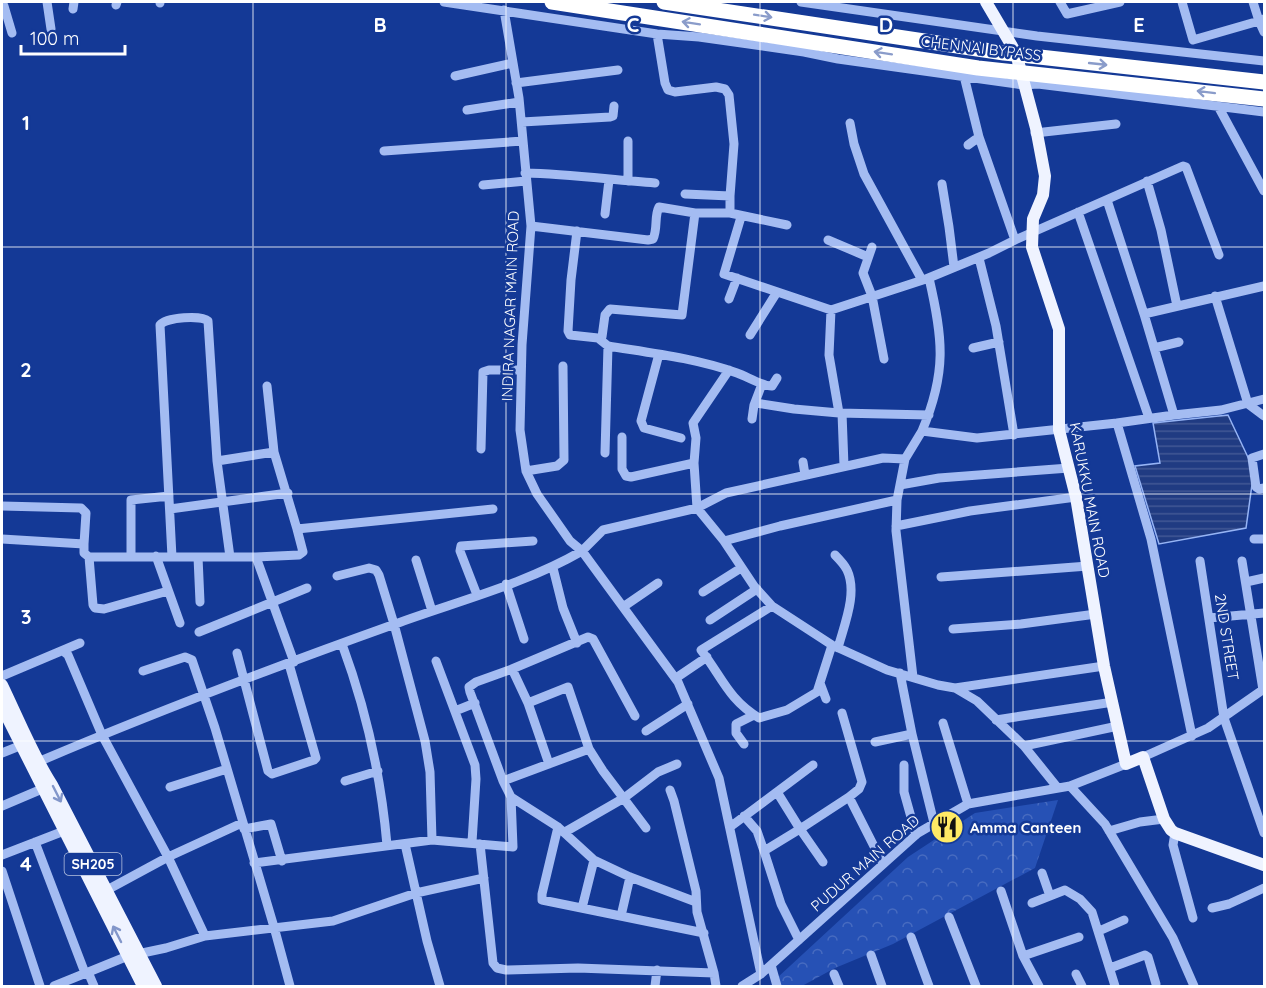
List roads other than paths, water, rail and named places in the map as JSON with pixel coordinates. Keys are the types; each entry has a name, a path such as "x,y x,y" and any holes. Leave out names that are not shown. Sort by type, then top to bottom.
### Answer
{"highway":[{"name":"CHENNAI BYPASS","path":"552,2 978,68 1004,69 1039,65 1264,82"},
{"name":"CHENNAI BYPASS","path":"664,2 1004,53 1039,65 1264,99"}],"main road":[{"name":"KARUKKU MAIN ROAD","path":"986,2 1016,53 1036,128 1035,133 1045,176 1043,195 1033,219 1032,246 1059,329 1059,430 1076,496 1104,666 1126,764"},
{"name":"SH205","path":"2,685 25,747"},
{"name":"SH205","path":"2,707 25,747 38,762 52,785 107,890 133,955 156,987"},
{"path":"25,747 42,789 133,955 143,987"},
{"path":"1126,764 1143,757 1164,819 1175,833 1264,865"}],"street":[{"path":"48,2 51,29"},
{"path":"444,2 1023,85 1038,84 1264,112"},
{"path":"801,2 1037,36 1264,61"},
{"path":"1059,2 1067,14 1120,2"},
{"path":"1182,2 1193,40 1262,20"},
{"path":"1254,2 1262,20 1264,32"},
{"path":"3,5 12,33"},
{"name":"INDIRA NAGAR MAIN ROAD","path":"504,10 522,122 531,226 521,370 520,430 526,471 537,494 570,541 582,550 676,678 719,778 761,974"},
{"path":"657,34 668,90 675,92 716,87 725,89 729,95 734,144 730,213"},
{"path":"454,76 513,63"},
{"path":"516,83 618,70"},
{"path":"964,76 979,137 1015,240"},
{"path":"467,110 519,102"},
{"path":"522,122 610,117 614,114 614,106"},
{"path":"1218,106 1264,191"},
{"path":"850,123 864,174 926,279 936,312 940,358 939,378 929,415 905,459 897,500 896,526 913,676"},
{"path":"1035,133 1116,123"},
{"path":"968,145 979,137"},
{"path":"384,151 522,141"},
{"path":"628,141 628,181"},
{"path":"741,217 724,274 831,310 926,279 979,258 1183,166 1186,167 1219,255"},
{"path":"483,185 526,177 577,175 655,183"},
{"path":"605,214 609,180"},
{"path":"1147,182 1161,230 1177,306"},
{"path":"942,184 954,267"},
{"path":"685,194 730,196"},
{"path":"1107,200 1174,415"},
{"path":"531,226 648,240 653,239 655,235 658,208 695,213 730,213 787,225"},
{"path":"597,338 602,337 605,315 610,309 682,315 695,213"},
{"path":"1078,213 1149,418"},
{"path":"578,231 571,280 568,331 570,334 597,338 608,346 708,362 762,384 772,386 777,378"},
{"path":"828,240 868,257"},
{"path":"872,247 863,273 872,296 884,359"},
{"path":"979,258 999,342 1014,435"},
{"path":"729,299 737,278"},
{"path":"1144,314 1264,286"},
{"path":"750,335 777,292"},
{"path":"1215,296 1248,404 1264,416"},
{"path":"831,310 829,355 841,413 844,466"},
{"path":"172,557 160,325 163,321 202,317 208,321 217,461 230,557"},
{"path":"973,348 999,342"},
{"path":"1154,348 1179,342"},
{"path":"605,453 608,346"},
{"path":"659,354 641,421 644,428 681,438"},
{"path":"526,471 557,466 564,460 563,366"},
{"path":"482,449 483,372 521,370"},
{"path":"729,370 693,423 696,440 694,463 697,507 772,606 835,646 887,670 938,685 956,688 1104,666"},
{"path":"752,419 762,384"},
{"path":"2,506 81,507 86,513 84,553 89,557 299,555 303,552 303,546 274,452 267,386"},
{"path":"922,430 977,438 1014,435 1221,410 1264,399"},
{"path":"756,403 794,410 929,415"},
{"path":"1117,423 1151,539 1192,736"},
{"path":"621,437 622,469 626,476 631,477 694,463"},
{"path":"217,461 274,452"},
{"path":"1264,454 1252,458 1256,487 1264,488"},
{"path":"38,762 102,735 394,624 553,568 582,550 603,530 697,507 726,493 844,466 887,458 905,459"},
{"path":"803,462 804,475"},
{"path":"900,485 939,478 1069,468"},
{"path":"170,509 288,493"},
{"path":"131,556 131,500 169,496"},
{"path":"896,526 970,511 1076,496"},
{"path":"724,541 897,500"},
{"path":"297,529 493,509"},
{"path":"2,539 84,544"},
{"path":"477,595 459,551 461,546 533,541"},
{"path":"772,606 701,650 727,691 743,708 759,718 787,711 817,692 850,598 851,584 846,569 835,555"},
{"path":"156,556 180,623"},
{"path":"89,557 95,608 104,609 168,591"},
{"path":"198,557 200,602"},
{"path":"237,653 269,773 314,760 315,755 291,663 256,557"},
{"path":"416,560 432,611"},
{"name":"2ND STREET","path":"1200,561 1224,718 1264,834"},
{"path":"1143,757 1192,736 1224,718 1264,690 1260,648 1250,614 1242,561"},
{"path":"941,577 1088,566"},
{"path":"337,576 369,568 376,570 394,624 425,741 430,772 432,840"},
{"path":"553,568 563,608 577,643"},
{"path":"703,592 741,568"},
{"path":"1246,582 1264,578"},
{"path":"623,607 658,583"},
{"path":"506,584 524,639"},
{"path":"199,632 307,588"},
{"path":"710,620 757,589"},
{"path":"1209,618 1264,613"},
{"path":"953,629 1021,624 1096,614"},
{"path":"254,863 432,840 513,847 511,797 469,687 588,637 594,639 598,644 635,716"},
{"path":"2,676 80,643"},
{"path":"342,644 378,771 387,845"},
{"path":"63,651 68,655 102,735 168,857 205,936"},
{"path":"143,670 189,657 192,660 227,769 290,987"},
{"path":"676,678 706,657"},
{"path":"436,661 475,765 476,843 484,878 493,963 496,968 506,970 578,968 657,970 714,974"},
{"path":"512,669 528,703 549,764"},
{"path":"900,673 934,823"},
{"path":"820,682 826,699"},
{"path":"528,703 567,687 589,749 646,828"},
{"path":"956,688 977,701 1024,746 1057,787"},
{"path":"996,720 1113,702"},
{"path":"455,711 475,703"},
{"path":"646,731 688,704"},
{"path":"764,851 859,789 862,782 842,713"},
{"path":"744,744 736,733 736,724 754,715"},
{"path":"943,723 968,804"},
{"path":"1024,746 1118,726"},
{"path":"875,742 912,734"},
{"path":"2,753 25,747"},
{"path":"503,781 589,749"},
{"path":"677,764 658,772 624,798 561,830 542,900 704,933"},
{"name":"PUDUR MAIN ROAD","path":"742,987 761,974 916,835 934,823 968,804 1070,786 1126,764"},
{"path":"729,827 813,765"},
{"path":"904,765 904,792 916,835"},
{"path":"170,787 227,769"},
{"path":"345,781 378,771"},
{"path":"1070,786 1105,824 1173,938 1192,986"},
{"path":"2,806 42,789"},
{"path":"670,790 691,868 696,902 716,987"},
{"path":"777,792 823,862"},
{"path":"511,797 561,830 594,860 630,877 696,902"},
{"path":"849,797 883,864"},
{"path":"744,816 757,831 781,904 799,940"},
{"path":"1109,831 1140,822 1164,819"},
{"path":"107,890 168,857 243,826 271,824 282,861"},
{"path":"2,855 64,831"},
{"path":"1175,833 1173,845 1193,918"},
{"path":"35,842 94,987"},
{"path":"405,844 440,987"},
{"path":"582,908 594,860"},
{"path":"2,871 4,884 40,987"},
{"path":"1042,873 1050,896"},
{"path":"621,916 630,877"},
{"path":"54,987 133,955 205,936 333,921 416,893 484,878"},
{"path":"1212,908 1229,904 1264,888"},
{"path":"1032,903 1065,890 1080,900 1092,912 1116,987"},
{"path":"1001,891 1023,956 1039,987"},
{"path":"949,917 976,987"},
{"path":"1099,932 1124,920"},
{"path":"911,937 929,987"},
{"path":"1023,956 1079,937"},
{"path":"1110,968 1145,955 1148,957 1156,984"},
{"path":"871,956 882,987"},
{"path":"771,965 777,987"},
{"path":"655,987 657,970"},
{"path":"834,974 839,987"},
{"path":"1076,974 1082,987"}],"place":[{"name":"Amma Canteen","path":"947,827"}]}
